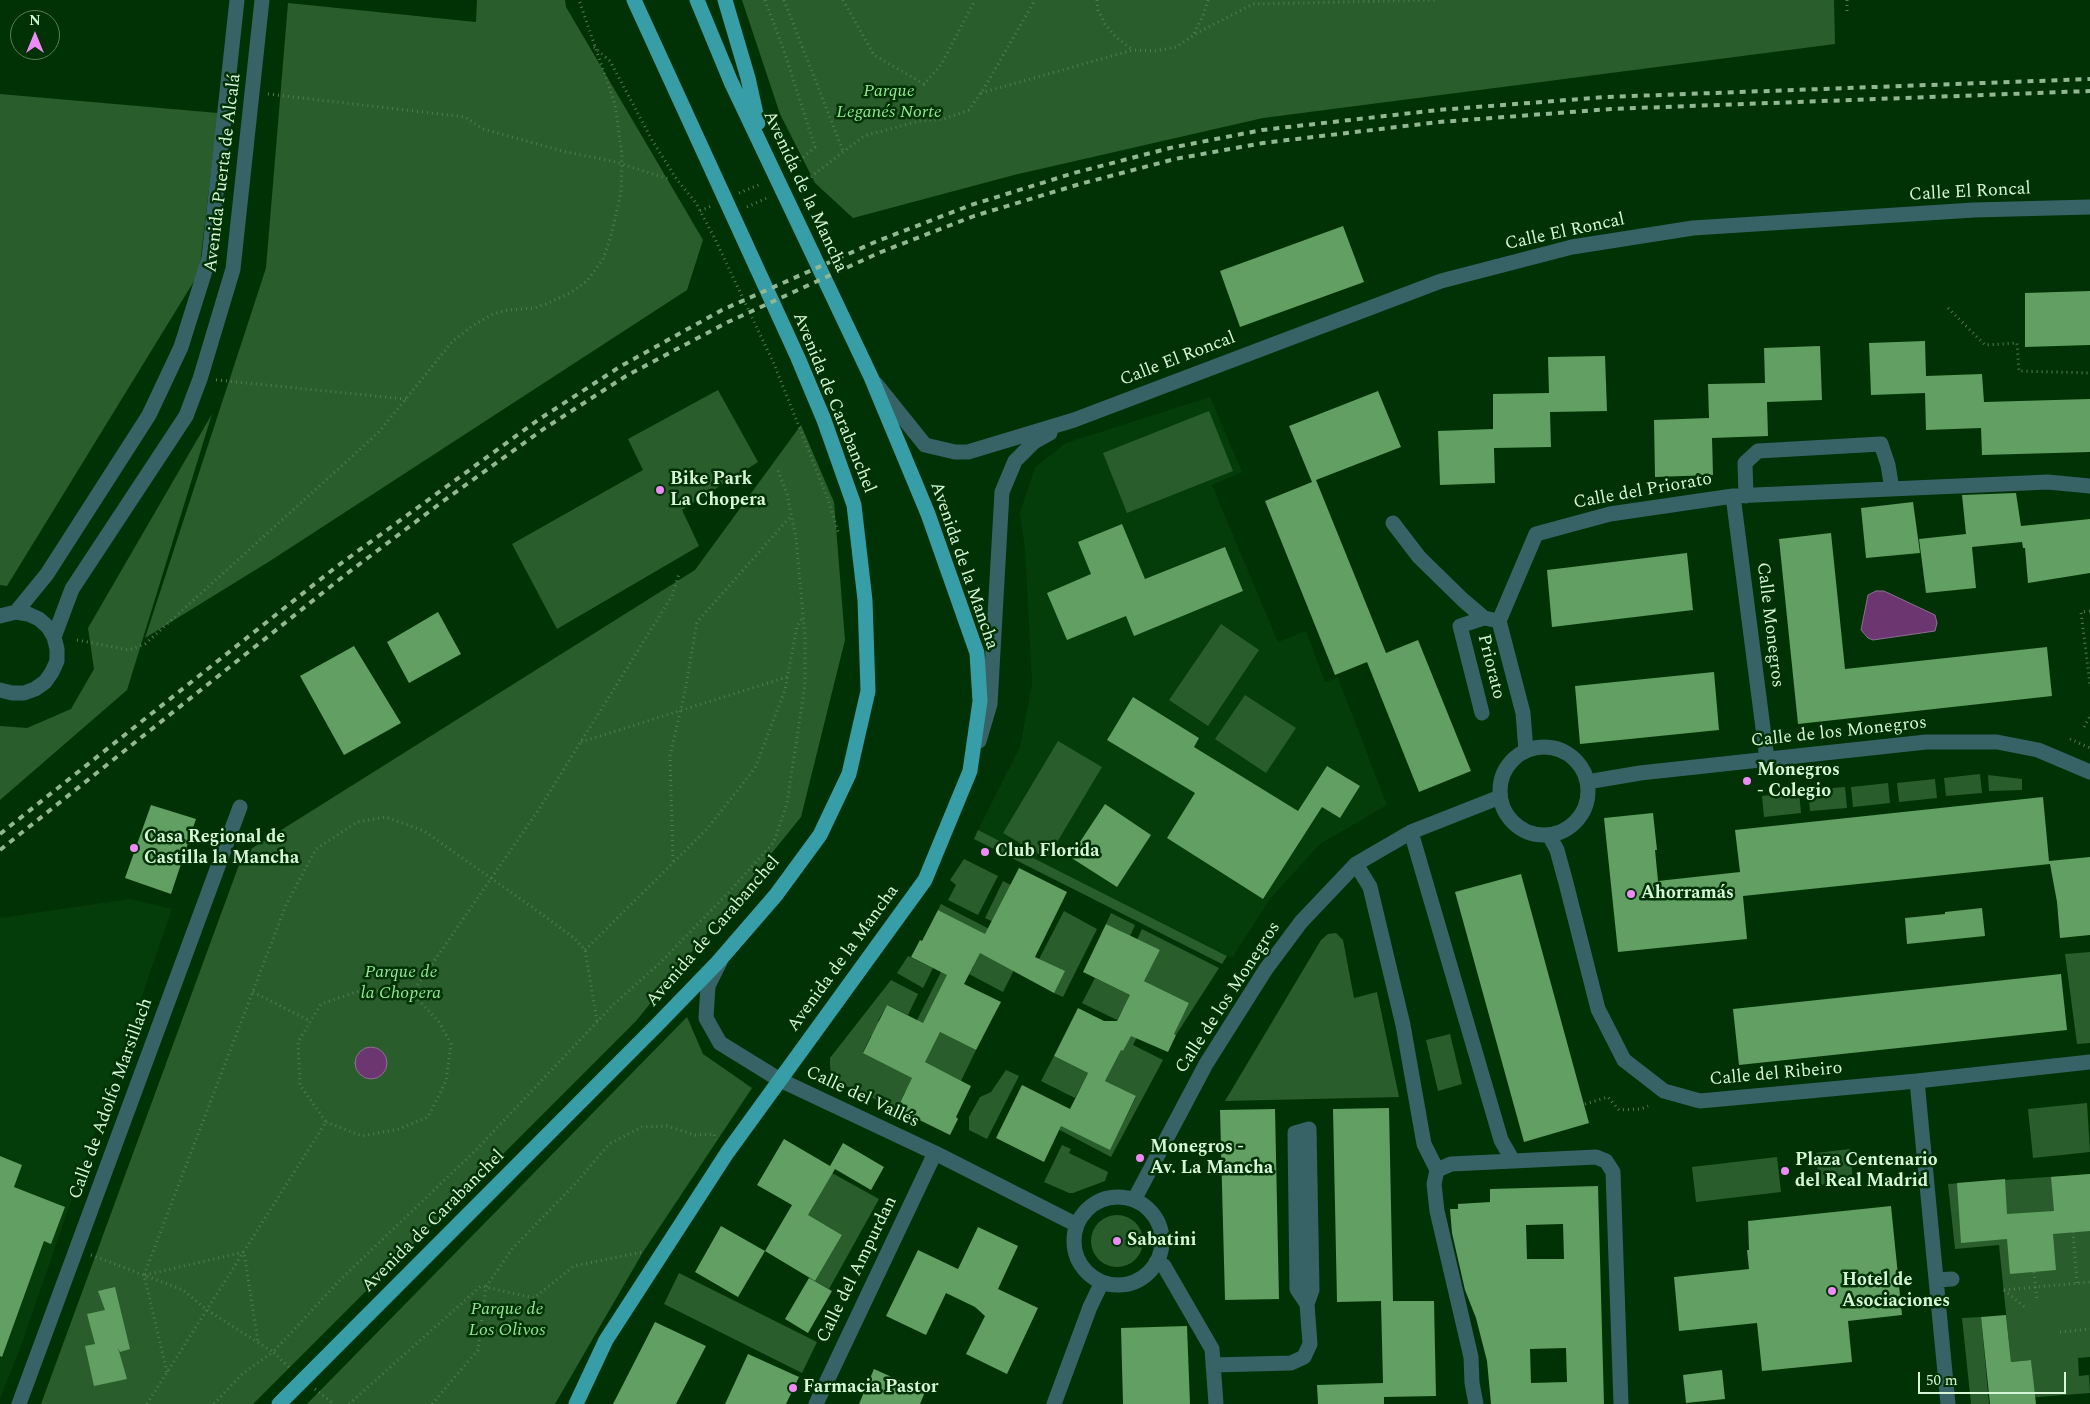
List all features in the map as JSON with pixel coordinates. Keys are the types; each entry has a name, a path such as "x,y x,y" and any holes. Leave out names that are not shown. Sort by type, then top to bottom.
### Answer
{"main road":[{"name":"Avenida de Carabanchel","path":"279,1404 657,1025 724,954 776,894 820,835 849,774 868,691 865,600 854,505 820,411 634,0"},
{"name":"Avenida de la Mancha","path":"576,1404 606,1340 726,1153 925,880 970,771 980,701 977,653 928,514 871,377 715,47 697,0"},
{"path":"725,0 748,78 763,147"}],"street":[{"name":"Avenida Puerta de Alcalá","path":"4,614 48,574 149,415 181,347 209,258 237,0"},
{"name":"Avenida Puerta de Alcalá","path":"54,637 72,589 186,416 200,379 234,269 262,0"},
{"name":"Calle El Roncal","path":"871,377 925,445 954,452 968,452 1074,420 1441,281 1572,247 1694,228 1974,210 2090,207"},
{"name":"Calle El Roncal","path":"970,771 990,704 1002,492 1015,461 1034,442 1074,420"},
{"path":"1740,496 1745,463 1758,451 1881,444 1888,465 1892,489"},
{"name":"Calle del Priorato","path":"1499,621 1536,534 1610,514 1740,496 2048,482 2090,486"},
{"name":"Calle Monegros","path":"1740,496 1767,759"},
{"path":"1393,522 1419,557 1463,600 1484,618 1499,621 1523,713 1526,751"},
{"path":"0,690 24,693 35,689 45,682 52,672 56,661 57,649 54,637 48,627 39,619 28,614 4,614"},
{"name":"Priorato","path":"1482,713 1460,626 1484,618"},
{"name":"Calle de los Monegros","path":"1587,782 1767,759 1926,742 1997,742 2038,750 2090,772"},
{"path":"1541,747 1560,750 1577,762 1587,782 1588,796 1582,813 1575,822 1563,830 1549,835 1523,830 1504,810 1500,798 1500,784 1505,770 1514,759 1526,751 1541,747"},
{"name":"Calle de los Monegros","path":"1134,1200 1206,1064 1266,969 1301,922 1356,864 1411,832 1500,798"},
{"name":"Calle de Adolfo Marsillach","path":"19,1404 240,807"},
{"path":"1411,832 1501,1140 1513,1161"},
{"name":"Calle del Ribeiro","path":"1549,835 1556,850 1566,883 1598,1009 1624,1060 1664,1091 1700,1101 1918,1081 2090,1062"},
{"path":"1356,864 1370,887 1402,1025 1424,1144 1437,1170 1434,1184 1437,1211 1472,1357 1472,1383 1476,1404"},
{"name":"Calle del Vallés","path":"724,954 708,986 706,1018 720,1044 780,1080 935,1153 1077,1225"},
{"path":"1918,1081 1948,1404"},
{"path":"1213,1365 1291,1362 1304,1357 1310,1344 1307,1304 1312,1290 1309,1129 1295,1133 1297,1289 1307,1304"},
{"name":"Calle del Ampurdan","path":"816,1404 935,1153"},
{"path":"1437,1170 1451,1164 1596,1157 1606,1161 1613,1172 1621,1404"},
{"path":"1113,1197 1134,1200 1146,1207 1156,1219 1161,1233 1161,1248 1156,1262 1146,1274 1133,1282 1117,1285 1102,1282 1087,1272 1077,1258 1074,1242 1077,1225 1083,1213 1094,1204 1113,1197"},
{"path":"1156,1262 1164,1266 1212,1349 1216,1404"},
{"path":"1936,1280 1952,1279"},
{"path":"1054,1404 1090,1307 1102,1282"}],"path":[{"path":"77,640 129,650 145,644 378,433 452,342 472,326 493,314 508,310 534,308 546,304 570,293 587,281 603,259 612,236 621,193 622,164 621,141 616,111 579,0"},
{"path":"784,0 843,151"},
{"path":"843,0 874,55 924,84 941,65 975,0"},
{"path":"708,224 804,182 864,136 919,121 944,119 969,110 981,93 1035,0"},
{"path":"1097,0 1098,10 1104,24 1116,37 1133,50"},
{"path":"1190,37 1199,27 1208,0"},
{"path":"981,93 1133,50 1154,51 1176,47 1190,37 1253,4 1438,0"},
{"path":"1847,0 1847,11"},
{"path":"594,47 610,61 652,140 708,224 774,364 830,505 840,543"},
{"path":"253,92 465,117 483,129 566,152 622,164 669,180"},
{"path":"1948,308 1985,345 2017,343 2019,371 2090,372"},
{"path":"200,379 406,398"},
{"path":"214,1404 242,1374 274,1352 341,1279 475,1151 597,1021 661,962 729,892 774,842 787,803 805,685 804,617 796,538 787,494 777,468"},
{"path":"673,862 670,756 681,711 696,622 791,516"},
{"path":"412,992 537,812 672,596 680,574"},
{"path":"2090,611 2081,612 2090,684"},
{"path":"585,950 707,829 756,768 785,690 797,626 804,617"},
{"path":"581,742 787,677"},
{"path":"2084,727 2090,716"},
{"path":"2070,739 2090,748"},
{"path":"167,1372 144,1275 227,1054 286,905 316,849 357,822 386,817 424,831 574,938 585,950 597,1021"},
{"path":"362,990 412,992 439,1022 451,1044 446,1081 428,1117 399,1129 362,1136 326,1122 300,1085 298,1042 310,1021 321,1004 362,990"},
{"path":"253,992 310,1021"},
{"path":"1586,1104 1608,1097 1619,1110 1641,1109 1648,1106"},
{"path":"147,1404 326,1122"},
{"path":"432,1404 478,1350 486,1287 512,1249 575,1184 609,1144 642,1127 667,1126 695,1135 714,1134 718,1146"},
{"path":"2073,1232 2077,1283"},
{"path":"144,1275 244,1252"},
{"path":"244,1252 258,1342"},
{"path":"348,1404 481,1286 534,1298 574,1266 644,1252"},
{"path":"91,1255 183,1290 207,1310 274,1352"},
{"path":"2034,1272 2037,1301"},
{"path":"2027,1309 2004,1290 2090,1282"},
{"path":"2060,1332 2090,1330"}],"shaded area":[{"path":"1210,397 1242,472 1212,485 1278,642 1306,631 1325,682 1338,678 1387,805 1320,844 1270,899 1232,958 978,830 1020,747 1032,684 1025,549 1020,513 1035,467 1066,443"},
{"path":"1876,591 1884,591 1935,615 1937,623 1935,631 1873,640 1868,638 1861,630 1868,595"},
{"path":"130,899 172,909 21,1346 0,1399 0,918"},
{"path":"371,1047 383,1051 387,1063 383,1075 371,1079 359,1075 355,1063 359,1051"}],"green space":[{"path":"477,0 565,0 566,7 703,240 687,290 270,561 145,638 266,268 288,3 476,22"},
{"name":"Parque Leganés Norte","path":"742,0 1834,0 1835,44 1263,118 1014,175 853,218 815,183 780,114"},
{"path":"0,94 218,113 199,273 7,586 0,585"},
{"name":"Bike Park La Chopera","path":"718,390 758,462 682,510 699,546 557,629 512,544 643,470 628,439"},
{"path":"1209,411 1233,471 1127,513 1103,453"},
{"path":"212,414 127,690 0,800 0,726 27,728 71,709 94,669 88,628"},
{"name":"Parque de la Chopera","path":"801,425 834,502 845,640 801,817 636,1021 253,1404 41,1404 243,854 695,570"},
{"path":"1221,624 1259,650 1208,726 1169,700"},
{"path":"1245,695 1296,728 1266,773 1215,739"},
{"path":"1058,741 1102,767 1047,859 1003,833"},
{"path":"1980,774 1982,793 1946,796 1944,778"},
{"path":"1988,775 2022,779 2022,790 1989,791"},
{"path":"1935,779 1937,798 1899,802 1897,783"},
{"path":"1888,783 1890,803 1853,807 1851,787"},
{"path":"1845,787 1847,808 1810,811 1808,790"},
{"path":"1799,792 1801,813 1764,817 1762,796"},
{"path":"978,830 1227,956 1222,964 974,839"},
{"path":"964,859 998,876 978,915 948,900 956,885 950,880"},
{"path":"1003,881 1057,908 1000,925 985,918"},
{"path":"941,904 997,933 994,939 938,910"},
{"path":"1064,911 1097,929 1063,997 1054,993 1052,972 1055,967 1039,959"},
{"path":"1111,913 1135,925 1127,943 1123,932 1106,924"},
{"path":"1142,929 1219,968 1176,1035 1173,1033 1189,1003 1142,980 1160,950 1134,946"},
{"path":"1336,933 1343,940 1354,998 1377,992 1399,1097 1225,1101 1321,940 1328,934"},
{"path":"977,951 1014,970 1003,992 969,974 973,967 970,965"},
{"path":"2090,952 2090,1043 2077,1044 2065,954"},
{"path":"908,956 933,968 923,988 897,973"},
{"path":"945,964 952,968 919,1031 913,1028"},
{"path":"1095,978 1132,996 1126,1010 1123,1009 1117,1020 1082,1003"},
{"path":"891,980 918,994 908,1015 887,1005 878,1021 882,1023 874,1037 871,1036 863,1052 915,1079 905,1092 897,1109 844,1085 831,1074 830,1065 830,1058"},
{"name":"Parque de Los Olivos","path":"687,1017 703,1054 752,1088 643,1252 555,1404 307,1404"},
{"path":"1135,1026 1141,1029 1133,1045 1163,1060 1111,1157 1056,1128 1058,1124 1110,1149 1136,1097 1105,1081 1120,1050 1123,1051"},
{"path":"940,1032 976,1050 961,1081 922,1061"},
{"path":"1450,1034 1462,1084 1438,1091 1426,1040"},
{"path":"1054,1056 1088,1073 1075,1098 1041,1081"},
{"path":"1006,1070 1019,1076 987,1139 969,1130 969,1117 980,1097 991,1092"},
{"path":"2087,1103 2090,1152 2033,1158 2028,1109"},
{"path":"1062,1145 1071,1149 1069,1153 1108,1172 1105,1181 1073,1193 1044,1182"},
{"path":"1850,1149 1853,1183 1819,1185 1816,1153"},
{"path":"1777,1157 1781,1192 1696,1202 1692,1167"},
{"path":"832,1173 879,1199 829,1289 815,1281 842,1235 825,1225 800,1229"},
{"path":"2090,1174 2090,1357 2078,1358 2079,1376 2089,1375 2090,1393 2025,1398 2033,1380 2031,1360 2011,1362 1999,1245 1955,1249 1948,1184"},
{"path":"1117,1215 1131,1219 1139,1227 1143,1241 1139,1255 1131,1263 1117,1267 1103,1263 1095,1255 1091,1241 1095,1227 1103,1219"},
{"path":"679,1273 817,1342 802,1373 664,1304"},
{"path":"1981,1317 1989,1404 1971,1404 1962,1318"}],"building":[{"path":"1343,226 1364,282 1240,327 1220,271"},
{"path":"2090,291 2090,345 2025,347 2025,293"},
{"path":"1925,341 1926,376 1982,374 1984,402 2090,399 2090,452 1982,455 1981,428 1926,430 1925,393 1871,395 1869,343"},
{"path":"1820,346 1822,400 1767,402 1768,436 1712,438 1713,475 1655,477 1654,420 1709,418 1708,384 1765,383 1764,348"},
{"path":"1605,356 1607,411 1550,412 1551,447 1494,448 1495,483 1440,485 1438,431 1493,429 1493,394 1549,393 1548,357"},
{"path":"1378,391 1401,447 1316,480 1386,653 1418,640 1471,771 1419,792 1367,662 1335,675 1265,501 1312,482 1289,426"},
{"path":"2016,493 2021,526 2090,519 2090,573 2028,583 2025,548 2023,548 2022,542 1972,547 1976,588 1926,593 1919,539 1966,534 1962,495"},
{"path":"1913,502 1920,553 1866,558 1861,508"},
{"path":"1122,524 1145,579 1225,547 1243,591 1134,636 1126,616 1067,640 1047,593 1091,574 1078,542"},
{"path":"1831,533 1845,669 2047,647 2052,696 1798,724 1779,539"},
{"path":"1687,553 1693,610 1552,627 1547,570"},
{"path":"438,612 461,654 409,683 387,642"},
{"path":"354,646 401,723 344,755 300,676"},
{"path":"1714,672 1719,730 1580,744 1575,686"},
{"path":"1133,697 1199,738 1194,747 1298,811 1327,766 1360,786 1340,818 1322,807 1263,899 1167,838 1195,793 1107,740"},
{"path":"2043,797 2049,861 2090,857 2090,935 2060,938 2057,902 2050,864 1743,896 1747,939 1618,952 1604,818 1653,813 1658,881 1740,872 1735,830"},
{"path":"1105,804 1151,835 1117,887 1070,857"},
{"path":"151,805 196,819 171,894 125,878"},
{"path":"1019,868 1067,892 1035,957 1065,971 1054,993 980,953 964,984 1001,1002 976,1050 940,1032 925,1062 971,1086 956,1117 958,1119 950,1135 897,1109 912,1078 863,1053 887,1005 923,1023 947,975 911,957 920,940 922,941 938,910 985,934"},
{"path":"1521,874 1589,1123 1524,1142 1455,892"},
{"path":"1982,908 1985,936 1907,944 1905,918"},
{"path":"1106,924 1160,950 1144,981 1189,1003 1174,1034 1176,1035 1168,1052 1131,1036 1123,1051 1121,1050 1105,1081 1136,1096 1110,1150 1061,1126 1044,1162 996,1138 1022,1085 1070,1109 1088,1073 1054,1056 1078,1008 1104,1021 1117,1021 1130,995 1083,972"},
{"path":"2061,974 2067,1030 1739,1065 1733,1009"},
{"path":"1389,1108 1393,1301 1434,1301 1436,1396 1384,1397 1384,1404 1318,1404 1317,1385 1383,1383 1381,1301 1337,1302 1333,1109"},
{"path":"1275,1109 1279,1299 1225,1300 1220,1110"},
{"path":"784,1139 830,1166 843,1143 884,1167 871,1190 835,1169 808,1215 842,1235 815,1281 765,1251 792,1205 757,1185"},
{"path":"0,1156 22,1165 14,1187 65,1207 51,1244 44,1241 2,1357 0,1356"},
{"path":"2090,1174 2090,1231 2053,1234 2056,1270 2010,1274 2007,1239 1961,1243 1957,1183 2005,1179 2007,1214 2054,1211 2051,1177"},
{"path":"1598,1186 1604,1404 1491,1404 1487,1361 1476,1318 1465,1290 1452,1233 1450,1209 1458,1209 1458,1204 1490,1202 1490,1189","holes":["1563,1224 1564,1259 1527,1259 1526,1225","1566,1348 1567,1382 1531,1383 1530,1349"]},
{"name":"Hotel de Asociaciones","path":"1891,1206 1902,1315 1848,1321 1852,1362 1762,1371 1757,1323 1679,1331 1674,1277 1749,1269 1747,1250 1749,1250 1748,1221"},
{"path":"721,1226 765,1251 738,1297 695,1272"},
{"path":"978,1227 1018,1246 998,1289 1038,1308 1007,1374 966,1354 985,1316 975,1307 946,1293 926,1335 886,1316 918,1250 958,1269"},
{"path":"809,1278 832,1291 808,1333 785,1319"},
{"path":"115,1287 130,1349 120,1352 118,1348 127,1379 94,1386 85,1346 95,1344 87,1314 105,1310 98,1291"},
{"path":"2006,1315 2011,1362 2031,1360 2036,1404 1990,1404 1981,1317"},
{"path":"655,1322 706,1346 676,1404 613,1404"},
{"path":"1187,1326 1190,1404 1123,1404 1121,1328"},
{"path":"748,1354 799,1377 786,1404 725,1404"},
{"path":"874,1369 925,1392 920,1404 859,1404"},
{"path":"1722,1370 1725,1399 1686,1403 1683,1375"}],"railway":[{"path":"0,834 336,567 538,420 621,366 722,310 875,242 971,205 1074,173 1170,148 1262,130 1438,110 1606,97 2090,79"},
{"path":"0,850 345,575 545,428 626,376 728,322 881,252 974,216 1080,184 1175,159 1263,143 1439,122 1611,109 2090,91"}],"place":[{"name":"Bike Park La Chopera","path":"660,490"},
{"name":"Monegros - Colegio","path":"1747,781"},
{"name":"Casa Regional de Castilla la Mancha","path":"134,848"},
{"name":"Club Florida","path":"985,852"},
{"name":"Ahorramás","path":"1631,894"},
{"name":"Monegros - Av. La Mancha","path":"1140,1158"},
{"name":"Plaza Centenario del Real Madrid","path":"1785,1171"},
{"name":"Sabatini","path":"1117,1241"},
{"name":"Hotel de Asociaciones","path":"1832,1291"},
{"name":"Farmacia Pastor","path":"793,1388"}]}
